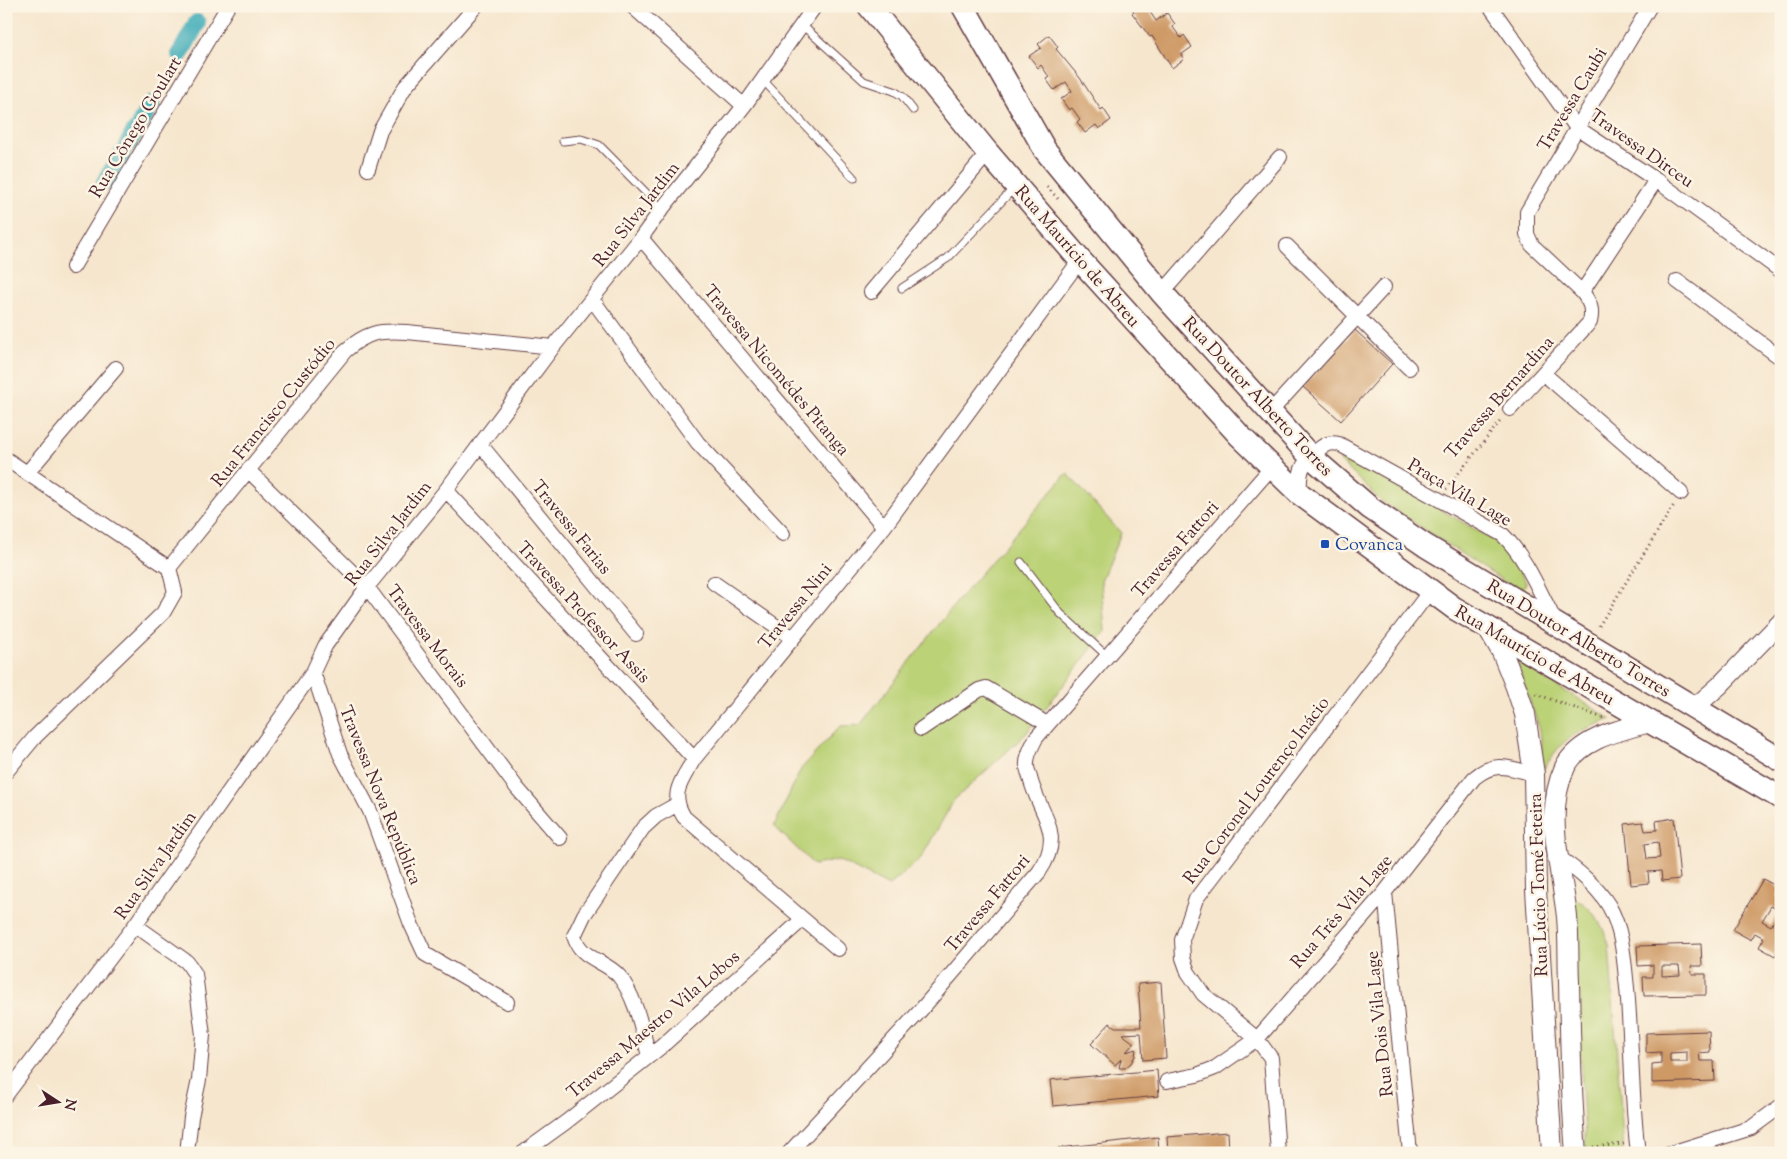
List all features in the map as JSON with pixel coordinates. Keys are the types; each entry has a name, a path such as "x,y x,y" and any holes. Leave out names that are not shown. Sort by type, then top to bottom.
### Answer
{"main road":[{"name":"Rua Maurício de Abreu","path":"869,6 988,154 1080,260 1271,468 1300,494 1454,608 1781,798"},
{"name":"Rua Doutor Alberto Torres","path":"963,6 1045,150 1162,293 1310,456 1370,508 1426,546 1781,760"},
{"name":"Rua Lúcio Tomé Feteira","path":"1487,626 1502,652 1525,714 1534,774 1536,890 1552,1153"},
{"name":"Rua Lúcio Tomé Feteira","path":"1576,1151 1571,1063 1567,918 1557,856 1556,804 1561,780 1572,757 1599,738 1650,722"}],"street":[{"path":"368,169 380,131 405,87 476,6"},
{"path":"632,6 744,106"},
{"name":"Rua Silva Jardim","path":"6,1095 135,925 313,672 325,646 368,587 446,490 553,346 641,238 662,208 744,106 815,6"},
{"name":"Travessa Dirceu","path":"1490,6 1576,127 1656,180 1781,271"},
{"name":"Travessa Caubi","path":"1582,292 1532,245 1527,234 1527,212 1576,127 1650,6"},
{"name":"Rua Cônego Goulart","path":"73,267 224,7"},
{"path":"871,292 988,154"},
{"path":"1162,293 1280,157"},
{"path":"1582,292 1656,180"},
{"name":"Travessa Nicomédes Pitanga","path":"641,238 884,527"},
{"path":"1287,246 1409,368"},
{"name":"Travessa Nini","path":"676,805 676,795 694,759 884,527 1080,260"},
{"path":"1677,281 1781,358"},
{"path":"1270,412 1384,287"},
{"name":"Travessa Bernardina","path":"1510,409 1590,322 1591,306 1582,292"},
{"path":"592,299 698,443 783,534"},
{"name":"Rua Francisco Custódio","path":"169,568 345,351 367,334 389,330 553,346"},
{"path":"27,474 116,368"},
{"path":"1542,374 1680,493"},
{"name":"Travessa Farias","path":"480,444 636,634"},
{"name":"Praça Vila Lage","path":"1310,456 1324,445 1339,444 1503,535 1517,549 1556,624"},
{"path":"1300,494 1301,470 1304,462 1310,456"},
{"path":"6,459 169,568 175,592 163,613 35,737 6,772"},
{"name":"Travessa Fattori","path":"789,1153 920,1012 1049,857 1052,844 1051,833 1026,765 1029,752 1036,738 1271,468"},
{"name":"Travessa Morais","path":"249,471 368,587 517,788 560,838"},
{"name":"Travessa Professor Assis","path":"446,490 694,759"},
{"path":"714,582 793,638"},
{"name":"Rua Coronel Lourenço Inácio","path":"1278,1153 1271,1058 1257,1039 1203,994 1188,972 1183,958 1182,940 1196,899 1430,591"},
{"path":"1694,708 1719,686 1781,622"},
{"name":"Travessa Nova República","path":"313,672 340,754 370,811 411,924 425,954 508,1002"},
{"path":"921,728 986,688 1047,724"},
{"name":"Rua Três Vila Lage","path":"1167,1081 1196,1076 1215,1068 1257,1039 1385,892 1474,778 1482,771 1497,766 1534,774"},
{"path":"649,1056 631,998 624,983 617,974 585,955 577,946 574,936 584,915 643,828 656,816 676,805 684,817 838,950"},
{"path":"1557,856 1582,874 1601,895 1614,918 1621,938 1629,1011 1638,1147"},
{"name":"Rua Dois Vila Lage","path":"1385,892 1410,1153"},
{"name":"Travessa Maestro Vila Lobos","path":"523,1153 566,1122 649,1056 802,919"},
{"path":"135,925 187,962 195,974 203,1035 199,1080 191,1117 187,1153"},
{"path":"1671,1153 1751,1128 1781,1106"}],"lane":[{"path":"802,25 864,81 894,91 902,96 913,110"},
{"path":"762,80 854,178"},
{"path":"563,141 581,139 599,145 662,208"},
{"path":"902,288 948,258 1016,185"},
{"path":"1021,562 1060,612 1107,656"}],"path":[{"name":"Travessa Bernardina","path":"1438,499 1510,409"},
{"path":"1599,626 1680,493"},
{"path":"1516,687 1612,721"},
{"path":"1576,1151 1638,1147"}],"green space":[{"path":"1339,456 1346,456 1499,543 1508,552 1526,582 1524,588 1517,590 1381,501 1341,462"},
{"path":"1067,473 1121,533 1101,581 1105,631 1025,735 954,800 921,858 889,886 838,860 814,865 774,826 801,769 840,726 860,725 959,599"},
{"path":"1516,661 1611,719 1572,736 1558,749 1544,769 1540,730"},
{"path":"1571,897 1585,905 1596,916 1609,945 1624,1153 1586,1153"}],"building":[{"path":"1130,6 1158,6 1150,12 1156,21 1167,13 1175,24 1172,26 1181,38 1184,35 1192,47 1181,55 1184,59 1172,68 1152,36 1150,37 1132,13 1134,12"},
{"path":"1049,35 1058,47 1056,49 1080,78 1101,110 1103,108 1111,120 1099,129 1096,125 1085,133 1077,122 1080,119 1072,108 1069,110 1061,99 1072,91 1066,82 1054,90 1046,79 1049,77 1041,65 1038,68 1029,56 1041,48 1038,44"},
{"path":"1355,330 1392,364 1341,421 1303,387"},
{"path":"1674,818 1680,879 1662,881 1661,871 1648,872 1649,883 1631,885 1625,824 1643,822 1645,831 1657,830 1656,821","holes":["1658,842 1660,858 1647,859 1645,844"]},
{"path":"1763,879 1781,889 1777,897 1781,899 1781,946 1775,956 1759,947 1764,938 1755,933 1751,940 1733,930","holes":["1771,906 1780,911 1771,926 1762,921"]},
{"path":"1701,944 1702,966 1691,966 1692,974 1706,974 1706,995 1644,996 1643,977 1653,977 1653,965 1638,966 1637,946","holes":["1662,966 1679,966 1680,975 1662,976"]},
{"path":"1161,982 1166,1058 1143,1060 1141,1033 1122,1034 1134,1043 1126,1052 1136,1049 1131,1063 1125,1068 1119,1068 1121,1059 1115,1065 1091,1044 1110,1023 1115,1027 1141,1027 1138,984"},
{"path":"1709,1031 1710,1052 1699,1053 1700,1061 1714,1061 1715,1081 1652,1083 1652,1064 1661,1063 1661,1052 1646,1053 1646,1033","holes":["1687,1052 1687,1062 1670,1062 1670,1053"]},
{"path":"1157,1070 1159,1096 1053,1106 1050,1080"},
{"path":"1228,1132 1229,1153 1168,1153 1167,1137"},
{"path":"1158,1137 1159,1153 1058,1153 1058,1148"}],"waterway":[{"path":"180,54 197,23"},
{"path":"141,122 152,104"},
{"path":"128,144 135,131"},
{"path":"105,182 122,154"}],"place":[{"name":"Covanca","path":"1325,544"}]}
